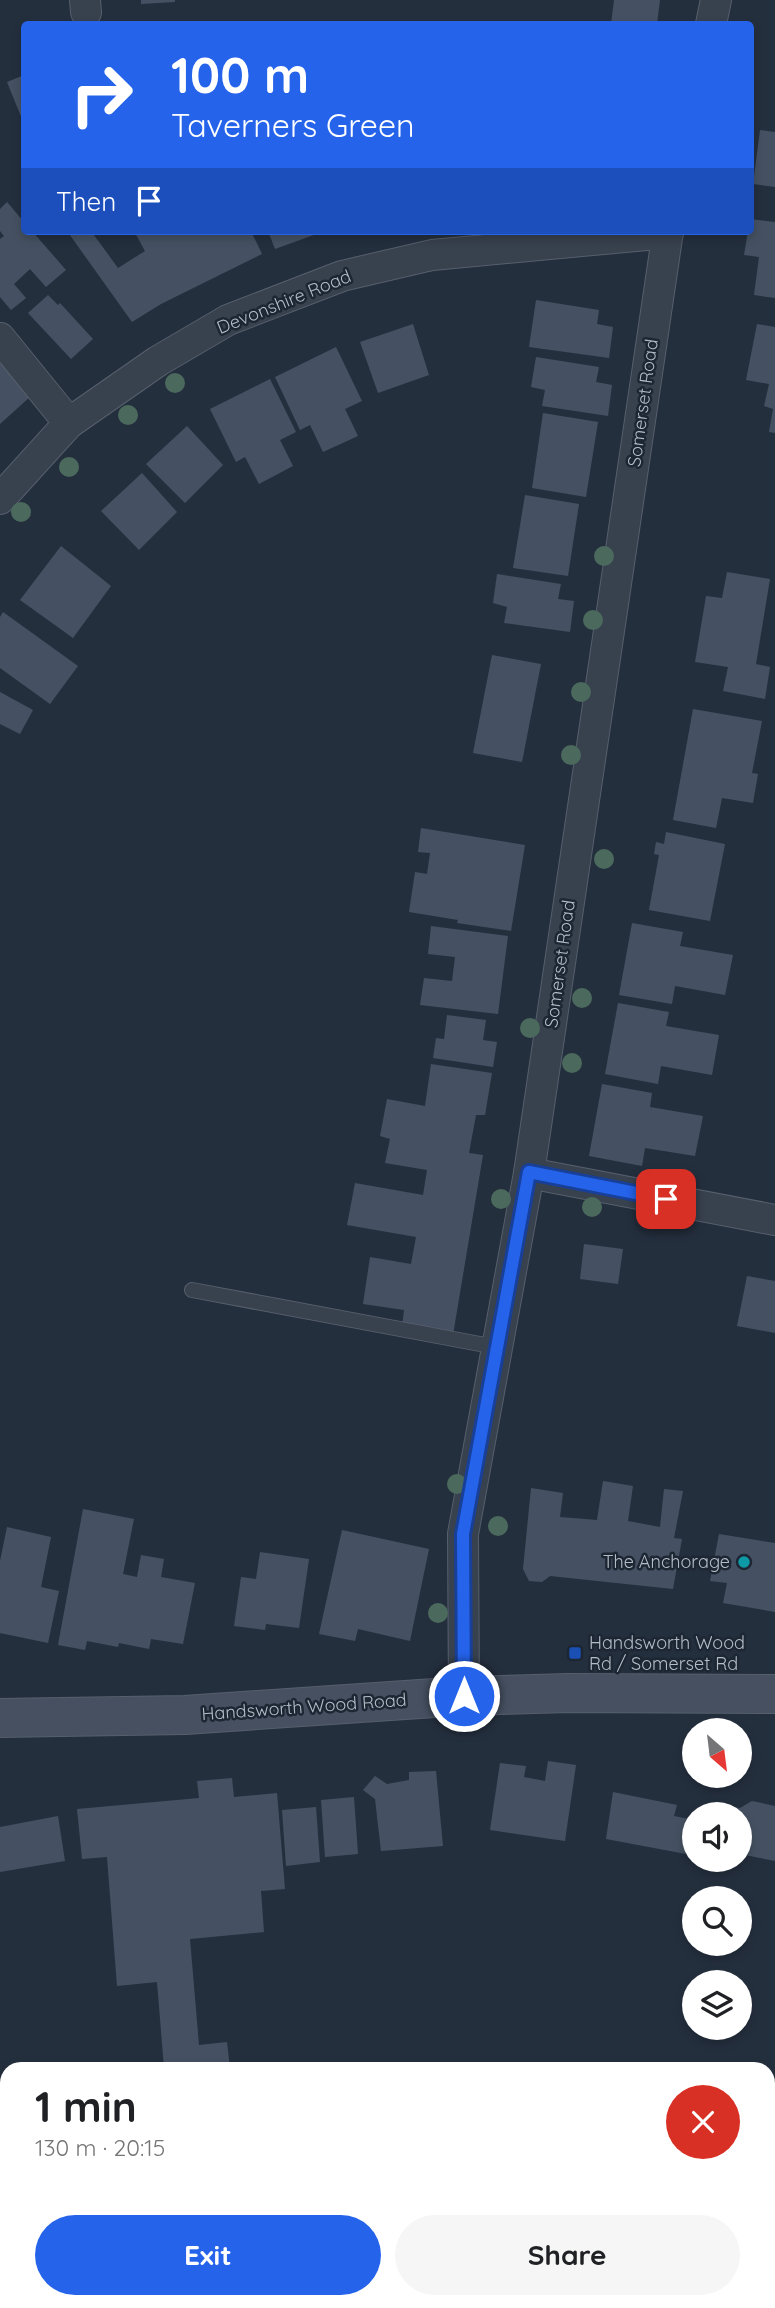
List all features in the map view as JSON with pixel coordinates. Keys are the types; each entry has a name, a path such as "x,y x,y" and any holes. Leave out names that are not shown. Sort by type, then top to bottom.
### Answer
{"main road":[{"name":"Handsworth Wood Road","path":"0,1718 185,1715 464,1696 569,1693 775,1694"}],"street":[{"path":"712,21 716,0"},
{"name":"Devonshire Road","path":"0,499 69,423 158,361 228,320 342,276 432,255 637,235"},
{"name":"Somerset Road","path":"464,1696 463,1534 529,1172 668,235"},
{"path":"0,338 69,423"},
{"path":"529,1172 775,1220"}],"lane":[{"path":"192,1290 496,1347"}],"building":[{"path":"141,0 175,0 175,2 141,4"},
{"path":"614,0 660,0 657,21 611,21"},
{"path":"21,76 21,117 7,82"},
{"path":"760,130 775,132 775,187 754,184"},
{"path":"7,202 21,218 21,235 35,235 66,270 46,287 30,269 14,284 26,298 11,310 0,297 0,239 4,236 0,231 0,209"},
{"path":"754,219 775,222 775,298 754,295 759,257 744,255 747,235 754,235"},
{"path":"70,235 94,235 118,268 145,251 136,235 253,235 262,254 161,304 132,322"},
{"path":"270,235 314,235 275,249"},
{"path":"48,295 58,305 60,303 93,339 71,359 28,313"},
{"path":"536,300 599,310 597,324 613,327 609,358 529,347"},
{"path":"413,324 429,375 378,393 360,342"},
{"path":"757,324 775,327 775,433 769,432 773,409 764,406 769,384 746,380"},
{"path":"336,347 362,401 345,409 358,436 323,452 310,425 300,430 275,377"},
{"path":"536,357 599,367 596,382 612,385 608,416 542,406 545,390 531,387"},
{"path":"0,363 31,396 0,424"},
{"path":"270,379 296,432 280,440 293,466 259,484 245,457 236,462 210,409"},
{"path":"543,413 598,422 586,497 532,488"},
{"path":"187,426 223,465 185,503 146,464"},
{"path":"142,473 177,512 139,550 101,511"},
{"path":"525,495 579,504 568,576 513,568"},
{"path":"61,546 111,586 73,638 20,600"},
{"path":"727,572 770,579 756,664 770,667 765,699 723,691 728,667 695,662 706,596 722,598"},
{"path":"497,574 561,584 558,599 574,601 570,632 504,623 507,607 493,603"},
{"path":"3,612 78,666 50,704 0,668 0,617"},
{"path":"492,655 541,664 522,762 473,753"},
{"path":"0,692 33,710 20,734 0,724"},
{"path":"693,709 762,721 752,773 758,774 753,803 722,798 716,828 673,820"},
{"path":"421,828 525,845 511,931 409,912 415,872 427,874 430,853 418,852"},
{"path":"666,832 725,844 710,921 649,910 659,855 654,854 656,842 664,844"},
{"path":"632,923 683,932 680,946 733,955 725,995 675,986 672,1004 619,995"},
{"path":"431,926 508,936 498,1014 420,1005 424,978 452,981 455,957 428,954"},
{"path":"618,1003 669,1012 666,1026 719,1035 712,1075 661,1066 658,1084 605,1074"},
{"path":"447,1015 486,1020 483,1040 497,1042 493,1067 433,1058 436,1038 444,1039"},
{"path":"431,1064 492,1073 485,1115 476,1115 469,1153 483,1155 453,1335 402,1327 404,1310 363,1304 370,1257 411,1264 416,1237 347,1225 355,1183 423,1195 427,1170 385,1163 390,1139 380,1136 387,1099 425,1106"},
{"path":"602,1084 652,1093 650,1107 703,1116 695,1156 645,1148 642,1166 589,1156"},
{"path":"584,1244 623,1249 618,1284 580,1279"},
{"path":"747,1276 775,1281 775,1333 737,1326"},
{"path":"603,1481 633,1486 628,1521 660,1527 664,1489 683,1491 674,1538 682,1539 673,1589 550,1576 542,1582 529,1581 523,1569 531,1488 563,1493 560,1517 597,1520"},
{"path":"83,1509 134,1519 123,1574 137,1577 141,1555 164,1559 161,1577 195,1583 183,1644 151,1639 149,1649 119,1643 118,1647 87,1641 85,1650 58,1645"},
{"path":"7,1527 51,1537 41,1587 59,1591 48,1643 0,1633 0,1561"},
{"path":"342,1530 429,1549 410,1641 358,1629 355,1641 319,1634"},
{"name":"The Anchorage","path":"719,1534 775,1543 775,1612 723,1603 727,1583 710,1581"},
{"path":"260,1552 309,1559 299,1628 266,1624 265,1630 234,1626 241,1577 256,1579"},
{"path":"548,1761 576,1765 565,1841 490,1830 500,1763 526,1766 524,1777 545,1781"},
{"path":"436,1771 443,1846 381,1851 375,1799 363,1790 375,1776 387,1784 409,1780 409,1772"},
{"path":"232,1778 234,1797 277,1793 285,1889 261,1891 264,1932 190,1939 199,2045 227,2042 229,2062 164,2062 157,1982 117,1986 107,1857 82,1859 77,1809 199,1798 197,1781"},
{"path":"613,1792 677,1805 674,1816 682,1818 682,1853 606,1839"},
{"path":"354,1797 358,1854 325,1857 321,1800"},
{"path":"750,1802 775,1806 775,1861 752,1856"},
{"path":"316,1807 320,1862 286,1866 282,1810"},
{"path":"58,1816 65,1861 0,1872 0,1827"}],"place":[{"name":"The Anchorage","path":"744,1562"},
{"name":"Handsworth Wood Rd / Somerset Rd","path":"575,1653"}],"route":[{"path":"464,1696 463,1534 529,1172 666,1199"}]}
